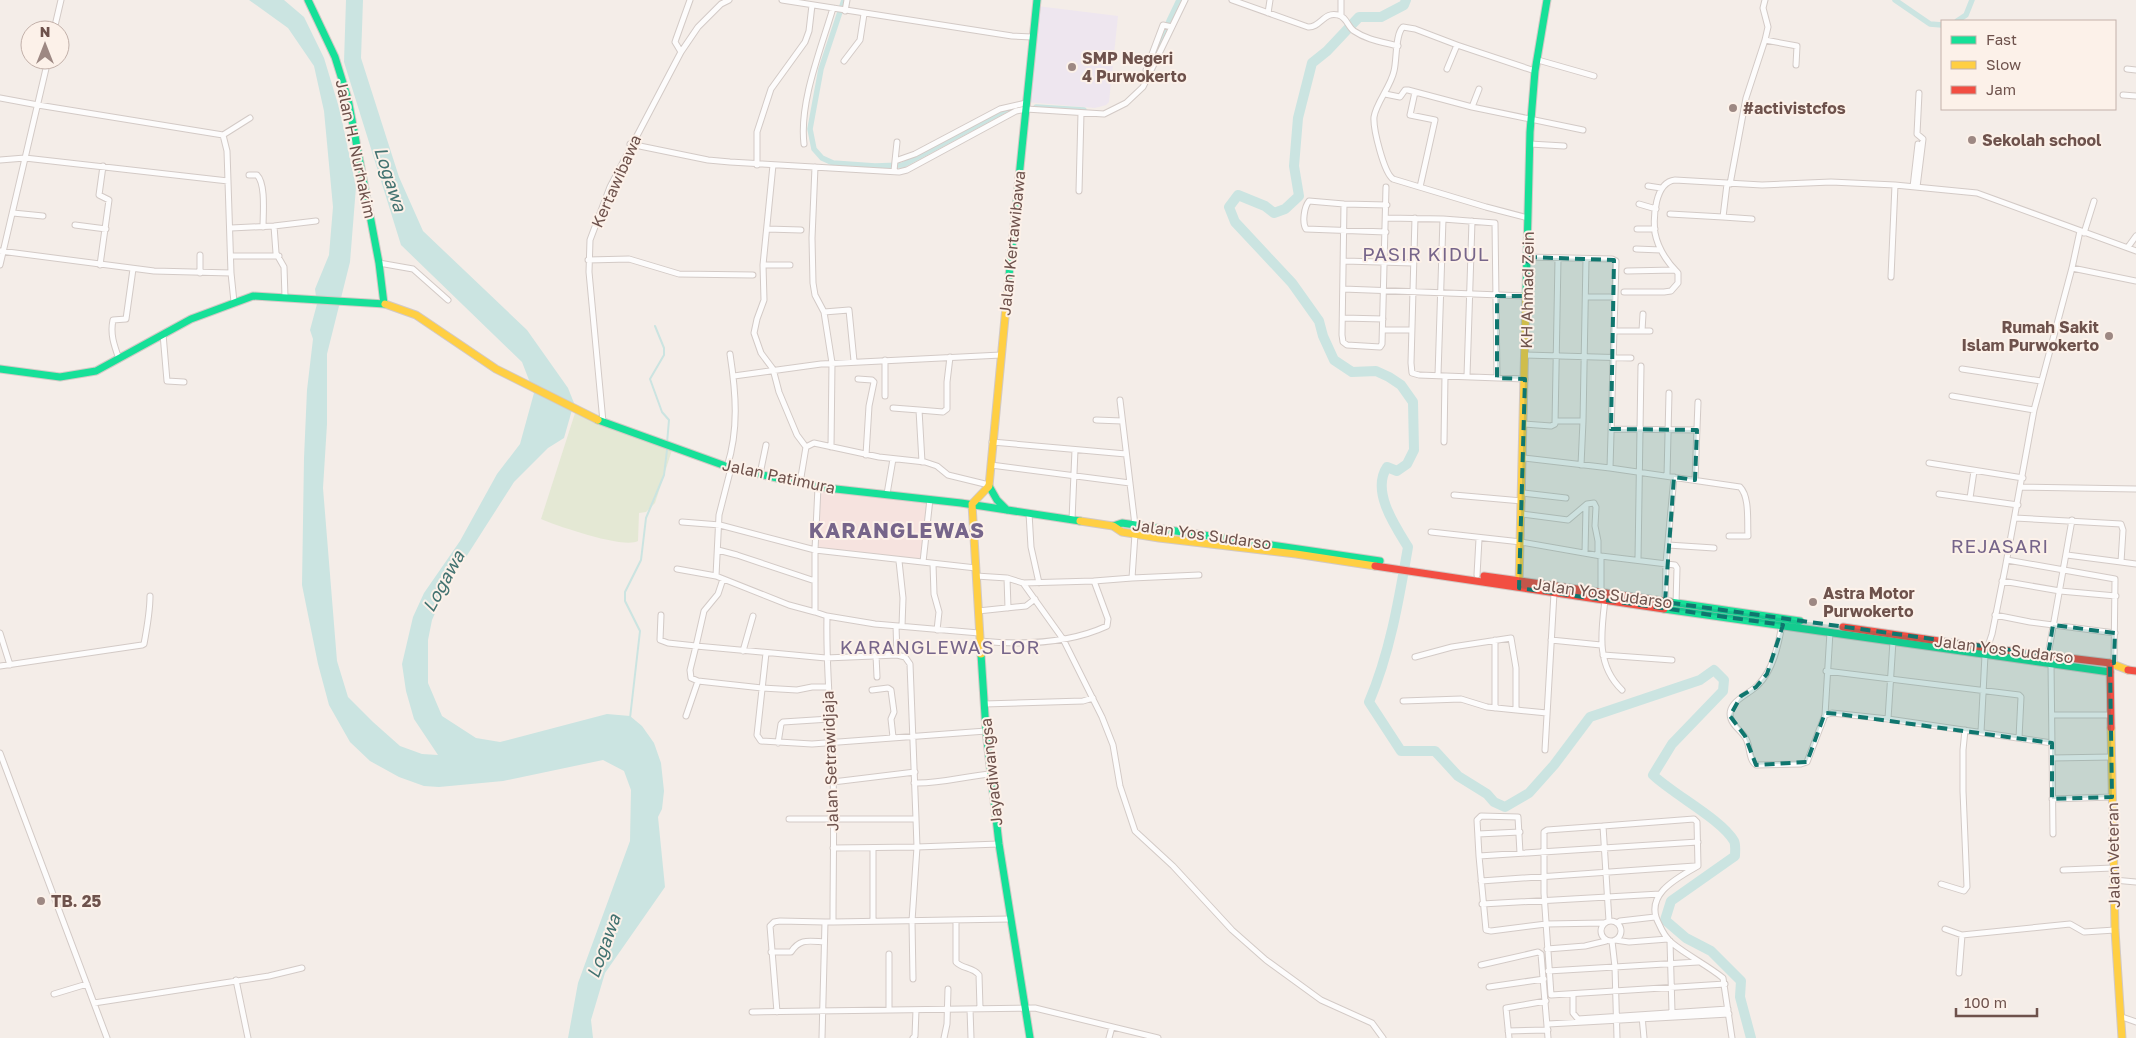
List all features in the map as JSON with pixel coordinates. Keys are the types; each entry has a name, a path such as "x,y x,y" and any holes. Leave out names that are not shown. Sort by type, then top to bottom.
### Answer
{"main road":[{"name":"Jalan H. Nurhakim","path":"308,0 335,57 348,99 363,186 380,263 384,304"},
{"name":"Jalan Kertawibawa","path":"989,486 1037,0"},
{"name":"KH Ahmad Zein","path":"1520,585 1531,120 1535,71 1547,0"},
{"name":"Jalan Patimura","path":"0,370 58,378 72,378 96,371 205,313 253,296 360,301 384,304 416,315 496,369 590,416 657,443 729,468 818,487 972,504"},
{"path":"972,504 989,486 997,500 1007,510"},
{"name":"Jalan Yos Sudarso","path":"972,504 1113,526 1122,532 1135,534 1371,563 1520,585 1601,593 2110,672 2128,670"},
{"name":"Jayadiwangsa","path":"972,504 986,731 999,844 1030,1038"},
{"name":"Jalan Yos Sudarso","path":"1113,526 1122,523 1349,554 1371,563"},
{"name":"Jalan Yos Sudarso","path":"1433,572 1477,575 1554,594 1893,641 1986,652 2048,655 2093,660 2112,663 2128,670"},
{"name":"Jalan Veteran","path":"2112,663 2110,672 2115,930 2122,1038"},
{"path":"2128,670 2136,671"}],"street":[{"path":"57,20 62,0"},
{"path":"681,52 675,42 690,0"},
{"name":"Kertawibawa","path":"603,422 588,260 590,240 610,187 630,144 681,52 698,27 721,4 729,0"},
{"path":"782,0 1012,36 1032,37"},
{"path":"844,11 847,0"},
{"path":"630,144 708,160 815,167 895,167 907,170 1013,105 1081,113 1104,114 1112,112 1126,103 1143,87 1169,25 1185,0"},
{"path":"1232,0 1313,28 1327,16 1341,15"},
{"path":"1252,7 1255,0"},
{"path":"1268,13 1270,0"},
{"path":"1341,0 1341,15 1351,30 1366,38 1398,46"},
{"path":"1723,217 1746,98 1768,27 1763,8 1765,0"},
{"path":"757,164 756,132 771,89 805,42 809,31 813,5"},
{"path":"804,144 803,128 815,66 834,9"},
{"path":"844,61 860,40 864,14"},
{"path":"1148,74 1163,25 1169,25"},
{"path":"1528,218 1393,179 1388,174 1380,150 1374,119 1394,70 1398,32 1403,27 1407,26 1535,71"},
{"path":"1765,40 1797,46 1796,65"},
{"path":"1447,69 1457,45"},
{"path":"1538,60 1594,76"},
{"path":"2127,69 2136,70"},
{"path":"0,265 46,70"},
{"path":"1472,107 1479,89"},
{"path":"1385,94 1400,97 1406,90 1472,107 1583,130"},
{"path":"1415,92 1410,115 1435,120 1420,187"},
{"path":"1915,187 1923,139 1917,134 1919,93"},
{"path":"2123,95 2136,96"},
{"path":"0,98 38,106 223,135 250,118"},
{"path":"895,167 915,154 990,118 1013,112 1026,106"},
{"path":"1079,190 1081,113"},
{"path":"223,135 226,143 231,228 231,273 234,302"},
{"path":"895,167 898,142"},
{"path":"1530,144 1564,146"},
{"path":"1915,187 1918,144"},
{"path":"0,160 25,158 228,181"},
{"path":"773,165 763,266 764,300 754,334 761,353 773,369 783,403 797,435 806,447 800,483"},
{"path":"100,265 109,200 99,195 102,166"},
{"path":"815,167 812,238 813,284 815,295 824,312 832,363 831,447"},
{"path":"249,175 257,175 260,179 263,198 262,227"},
{"path":"1624,292 1671,291 1678,283 1680,277 1661,250 1655,229 1656,209 1661,188 1668,181 1675,180 1728,184 1783,185 1819,182 1895,185 1977,193 2136,251"},
{"path":"1891,277 1895,185"},
{"path":"1648,186 1661,188"},
{"path":"1344,204 1345,261 1342,335 1347,345 1380,347 1382,344 1383,319 1386,187"},
{"path":"1386,204 1344,204 1309,201 1306,204 1304,224 1306,229 1386,232"},
{"path":"1981,732 1982,690 1986,652 2018,505 2034,410 2082,232 2094,201"},
{"path":"1638,204 1656,209"},
{"path":"13,213 43,216"},
{"path":"1670,214 1752,219"},
{"path":"1386,218 1494,221 1496,225 1497,378"},
{"path":"1415,218 1411,330 1412,373 1525,379"},
{"path":"1438,375 1443,219"},
{"path":"231,228 262,227 316,221"},
{"path":"1467,376 1472,221"},
{"path":"75,225 106,229"},
{"path":"274,226 275,248 284,267 285,297"},
{"path":"767,228 802,230"},
{"path":"1637,229 1655,229"},
{"path":"2128,247 2136,236"},
{"path":"1636,249 1661,250"},
{"path":"2,252 133,269 231,273"},
{"path":"200,255 200,273"},
{"path":"231,256 278,256"},
{"path":"1527,257 1612,259 1616,261 1610,468"},
{"path":"1523,424 1551,426 1554,425 1555,421 1558,259"},
{"path":"1580,465 1585,358 1586,259"},
{"path":"588,260 629,260 679,274 753,275"},
{"path":"1345,261 1413,263"},
{"path":"380,263 413,269 448,300"},
{"path":"763,266 790,266"},
{"path":"2072,268 2136,281"},
{"path":"119,359 111,334 112,326 113,320 126,319 133,269"},
{"path":"1627,271 1675,270"},
{"path":"1343,289 1527,296"},
{"path":"1586,297 1615,297"},
{"path":"824,312 849,310 854,362"},
{"path":"1642,331 1643,314"},
{"path":"1343,318 1383,319"},
{"path":"1382,330 1411,330"},
{"path":"1614,331 1650,331"},
{"path":"163,334 167,381 184,382"},
{"path":"716,576 719,515 735,438 736,400 730,354"},
{"path":"734,376 773,369 832,363 1001,355"},
{"path":"1526,355 1631,358"},
{"path":"893,408 943,412 947,409 947,382 950,357"},
{"path":"884,360 885,396"},
{"path":"1638,559 1641,366"},
{"path":"1962,369 2041,381"},
{"path":"1444,442 1445,376"},
{"path":"858,379 872,380 874,382 869,406 866,454"},
{"path":"1667,476 1669,393"},
{"path":"1952,396 2034,410"},
{"path":"1120,400 1136,525"},
{"path":"1695,480 1698,402"},
{"path":"919,410 922,462"},
{"path":"1096,420 1122,421"},
{"path":"1555,421 1583,421"},
{"path":"1611,430 1697,430"},
{"path":"992,442 1126,454"},
{"path":"806,447 814,443 893,459 922,462 937,466 948,475 989,486"},
{"path":"760,474 766,445"},
{"path":"1072,520 1075,450"},
{"path":"1524,458 1610,468 1742,488 1746,505 1748,536 1729,536"},
{"path":"887,494 893,459"},
{"path":"1929,463 2023,478"},
{"path":"991,465 1130,483"},
{"path":"1970,498 1974,471"},
{"path":"1665,602 1666,563 1674,477"},
{"path":"816,612 815,550 818,487"},
{"path":"2021,487 2136,489"},
{"path":"1939,494 2018,505"},
{"path":"1454,495 1566,498"},
{"path":"923,562 930,499"},
{"path":"1522,514 1568,520 1591,503 1596,506 1595,526 1600,555 1601,593"},
{"path":"1585,553 1586,507"},
{"path":"1029,513 1031,547 1039,582"},
{"path":"2015,518 2121,524 2123,530 2121,562"},
{"path":"2048,655 2072,520"},
{"path":"682,522 720,525 815,550 899,561 976,568"},
{"path":"1431,532 1479,539 1521,542 1675,565 1678,568 1676,604"},
{"path":"1132,578 1135,534"},
{"path":"1477,575 1479,539"},
{"path":"1668,545 1714,548"},
{"path":"718,550 816,581"},
{"path":"2067,555 2136,564"},
{"path":"2007,560 2114,578 2116,581 2116,596 2112,663"},
{"path":"897,655 903,598 899,561"},
{"path":"933,564 934,594 939,612 937,630"},
{"path":"677,569 716,576 788,605 828,616 937,630 1005,643 1060,640 1104,627 1108,624 1108,619 1094,581"},
{"path":"976,576 1007,578 1023,582 1039,582 1199,576"},
{"path":"1007,578 1008,608"},
{"path":"723,579 718,594 704,611 690,670 691,678 698,681 762,688 797,690 812,686 828,687"},
{"path":"2002,581 2060,591 2116,596"},
{"path":"1023,582 1060,640 1093,698 1113,745 1120,786 1134,831 1173,866 1232,930 1266,960 1321,1000 1372,1023 1383,1038"},
{"path":"1545,750 1554,594"},
{"path":"0,666 142,645 144,644 149,620 150,596"},
{"path":"978,611 1027,605 1035,599"},
{"path":"1605,600 1601,645 1602,655 1613,680 1622,690"},
{"path":"661,615 660,640 668,643 826,658 897,655 904,658 910,664 917,847 912,921 913,980"},
{"path":"1995,615 2115,633"},
{"path":"743,651 753,616"},
{"name":"Jalan Setrawidjaja","path":"828,616 826,658 832,741 834,819 833,922"},
{"path":"1782,625 1767,674 1756,687 1741,696 1733,707 1731,719 1745,736 1755,765 1801,764 1809,760 1825,716 1826,671 1830,631"},
{"path":"0,633 10,665"},
{"path":"1415,657 1452,647 1508,638 1512,640 1516,668 1516,710"},
{"path":"1495,640 1495,708"},
{"path":"1552,640 1601,645"},
{"path":"1888,719 1893,641"},
{"path":"766,653 758,738 764,742 812,744 832,741 986,731"},
{"path":"876,655 877,677"},
{"path":"1602,655 1672,660"},
{"path":"2051,663 2053,834"},
{"path":"1826,671 2021,696 2019,738"},
{"path":"686,716 698,681"},
{"path":"872,690 888,688 891,690 894,712 891,719 893,737"},
{"path":"984,704 1083,701 1093,698"},
{"path":"1403,701 1461,700 1495,708 1547,713"},
{"path":"1825,716 1838,714 1888,719 2052,743"},
{"path":"2052,715 2111,715"},
{"path":"778,743 783,722 830,719"},
{"path":"1941,884 1964,891 1967,887 1963,792 1965,730"},
{"path":"0,753 107,1038"},
{"path":"2052,758 2112,757"},
{"path":"833,782 915,772"},
{"path":"914,783 942,783 964,777 991,774"},
{"path":"2052,798 2112,797"},
{"path":"1520,853 1520,820 1516,816 1481,816 1477,820 1484,928 1488,931 1546,924 1617,923 1620,921 1655,918"},
{"path":"1698,866 1696,822 1692,818 1546,830 1544,834 1543,877 1551,995 1725,984"},
{"path":"789,819 916,819"},
{"path":"1603,826 1608,896 1606,922 1600,928 1600,934 1611,941 1615,967 1614,991 1617,1038"},
{"path":"1478,834 1520,832"},
{"path":"1479,856 1698,842"},
{"path":"833,848 999,844"},
{"path":"873,848 873,921"},
{"path":"1481,881 1698,866"},
{"path":"1698,866 1670,882 1660,894 1654,909 1655,918 1669,940 1720,976 1725,984 1732,1038"},
{"path":"2063,870 2114,868"},
{"path":"2114,880 2136,882"},
{"path":"1482,904 1660,894"},
{"path":"777,1012 770,926 774,922 1010,919"},
{"path":"956,920 956,962 977,972 979,975 980,1008"},
{"path":"822,1038 825,922"},
{"path":"1611,941 1621,934 1621,928 1617,923"},
{"path":"1945,929 1962,935 2070,924 2084,932 2115,930"},
{"path":"1960,972 1962,935"},
{"path":"1547,949 1585,946 1611,941 1669,940"},
{"path":"1669,940 1672,1012"},
{"path":"771,952 791,952 794,945 803,941 824,942"},
{"path":"1481,966 1540,952 1546,1000 1548,1038"},
{"path":"889,954 889,1010"},
{"path":"1548,971 1698,962"},
{"path":"94,1003 302,968"},
{"path":"236,980 248,1038"},
{"path":"1489,988 1544,980"},
{"path":"54,994 88,984"},
{"path":"944,1038 948,1009 948,989"},
{"path":"1573,994 1573,1013 1576,1018 1616,1018"},
{"path":"1508,1038 1506,1008 1566,998"},
{"path":"752,1012 1025,1008 1046,1010 1158,1038"},
{"path":"970,1009 971,1038"},
{"path":"913,1038 916,1036 916,1010"},
{"path":"1642,1016 1672,1012 1728,1012"},
{"path":"1508,1031 1616,1018 1728,1012"},
{"path":"1642,1016 1644,1038"},
{"path":"2122,1017 2136,1022"},
{"path":"1109,1038 1112,1026"}],"highlighted area":[{"path":"1527,257 1614,260 1611,429 1697,430 1695,480 1674,477 1665,602 2048,655 2053,625 2115,633 2114,663 2110,663 2112,797 2052,799 2052,743 1838,714 1825,713 1807,762 1756,765 1745,736 1730,716 1741,696 1756,687 1767,674 1783,625 1519,588 1525,379 1497,378 1497,296 1527,296"}],"shaded area":[{"name":"SMP Negeri 4 Purwokerto","path":"1037,6 1118,16 1109,102 1106,105 1095,108 1027,102"},
{"path":"818,487 927,501 923,562 819,549 816,510"}],"green space":[{"path":"576,410 672,450 655,503 646,512 639,513 638,541 630,543 605,539 561,527 541,519"}],"water":[{"name":"Logawa","path":"249,0 284,0 304,17 324,58 340,111 356,187 350,262 327,354 327,424 323,488 337,661 348,697 400,746 422,754 438,755 414,719 406,691 402,664 413,617 424,593 460,541 497,474 520,444 534,393 522,362 401,245 344,62 346,0 363,0 361,58 399,177 423,231 527,330 568,388 574,403 564,438 548,448 514,482 466,557 454,570 432,620 428,640 428,683 442,716 476,738 500,742 607,714 630,716 642,726 654,743 661,763 664,791 662,809 658,817 665,887 605,973 591,1020 593,1038 568,1038 578,983 630,841 631,790 624,771 603,760 503,781 439,787 424,786 399,777 370,761 350,742 329,705 318,664 302,585 307,390 313,339 310,330 317,304 315,289 329,255 333,207 324,111 314,66 288,28"}],"waterway":[{"path":"844,0 821,69 810,129 814,149 822,158 833,163 875,166 903,165 1009,108"},
{"path":"1153,62 1179,0"},
{"path":"1406,0 1404,5 1381,17 1359,17 1327,51 1312,63 1298,118 1294,166 1299,196 1285,209 1274,213 1265,206 1238,195 1229,207 1235,222 1292,283 1319,321 1323,336 1334,360 1352,372 1376,371 1389,377 1401,385 1413,402 1414,450 1407,464 1397,471 1387,467 1383,476 1383,497 1391,519 1408,547 1388,645 1369,702 1401,751 1435,751 1458,776 1487,794 1494,802 1505,807 1529,793 1554,765 1590,717 1700,680 1714,670 1724,680 1723,691 1672,744 1653,775 1719,824 1734,841 1735,856 1671,901 1665,920 1686,938 1711,951 1741,981 1740,997 1751,1038"},
{"path":"1895,0 1930,24 1941,25"},
{"path":"1958,20 1966,15 1972,0"},
{"path":"1036,107 1084,110"},
{"path":"655,326 664,348 664,355 650,379 662,412 669,420 667,443"},
{"path":"630,718 640,631 625,601 625,592 641,560 646,518 664,475 667,450"}],"traffic: fast":[{"path":"308,0 335,57 348,99 379,263 384,304"},
{"path":"1008,286 1037,0"},
{"path":"1526,294 1530,132 1535,71 1547,0"},
{"path":"0,369 60,377 96,371 191,319 253,296 385,304"},
{"path":"598,420 731,468 818,487 961,503 1080,521"},
{"path":"989,486 997,500 1007,510"},
{"path":"1113,526 1122,523 1380,561"},
{"path":"1670,602 1800,621"},
{"path":"1664,609 2110,672"},
{"path":"981,654 986,731 999,844 1030,1038"}],"traffic: slow":[{"path":"981,654 972,504 989,486 1008,286"},
{"path":"1519,585 1526,294"},
{"path":"385,304 416,315 496,369 598,420"},
{"path":"1080,521 1113,526 1122,532 1159,538 1296,554 1375,566"},
{"path":"2110,663 2128,670"},
{"path":"2111,728 2115,930 2122,1038"}],"traffic: jam":[{"path":"1375,566 1664,609"},
{"path":"1484,576 1670,602"},
{"path":"1843,627 1987,648 2110,663 2111,728"},
{"path":"2128,670 2136,671"}],"place":[{"name":"SMP Negeri 4 Purwokerto","path":"1072,67"},
{"name":"#activistcfos","path":"1733,108"},
{"name":"Sekolah school","path":"1972,140"},
{"name":"Rumah Sakit Islam Purwokerto","path":"2109,336"},
{"name":"Astra Motor Purwokerto","path":"1813,602"},
{"name":"TB. 25","path":"41,901"}],"district":[{"name":"PASIR KIDUL","path":"1426,253"},
{"name":"KARANGLEWAS","path":"897,530"},
{"name":"REJASARI","path":"2000,545"},
{"name":"KARANGLEWAS LOR","path":"940,646"}]}
